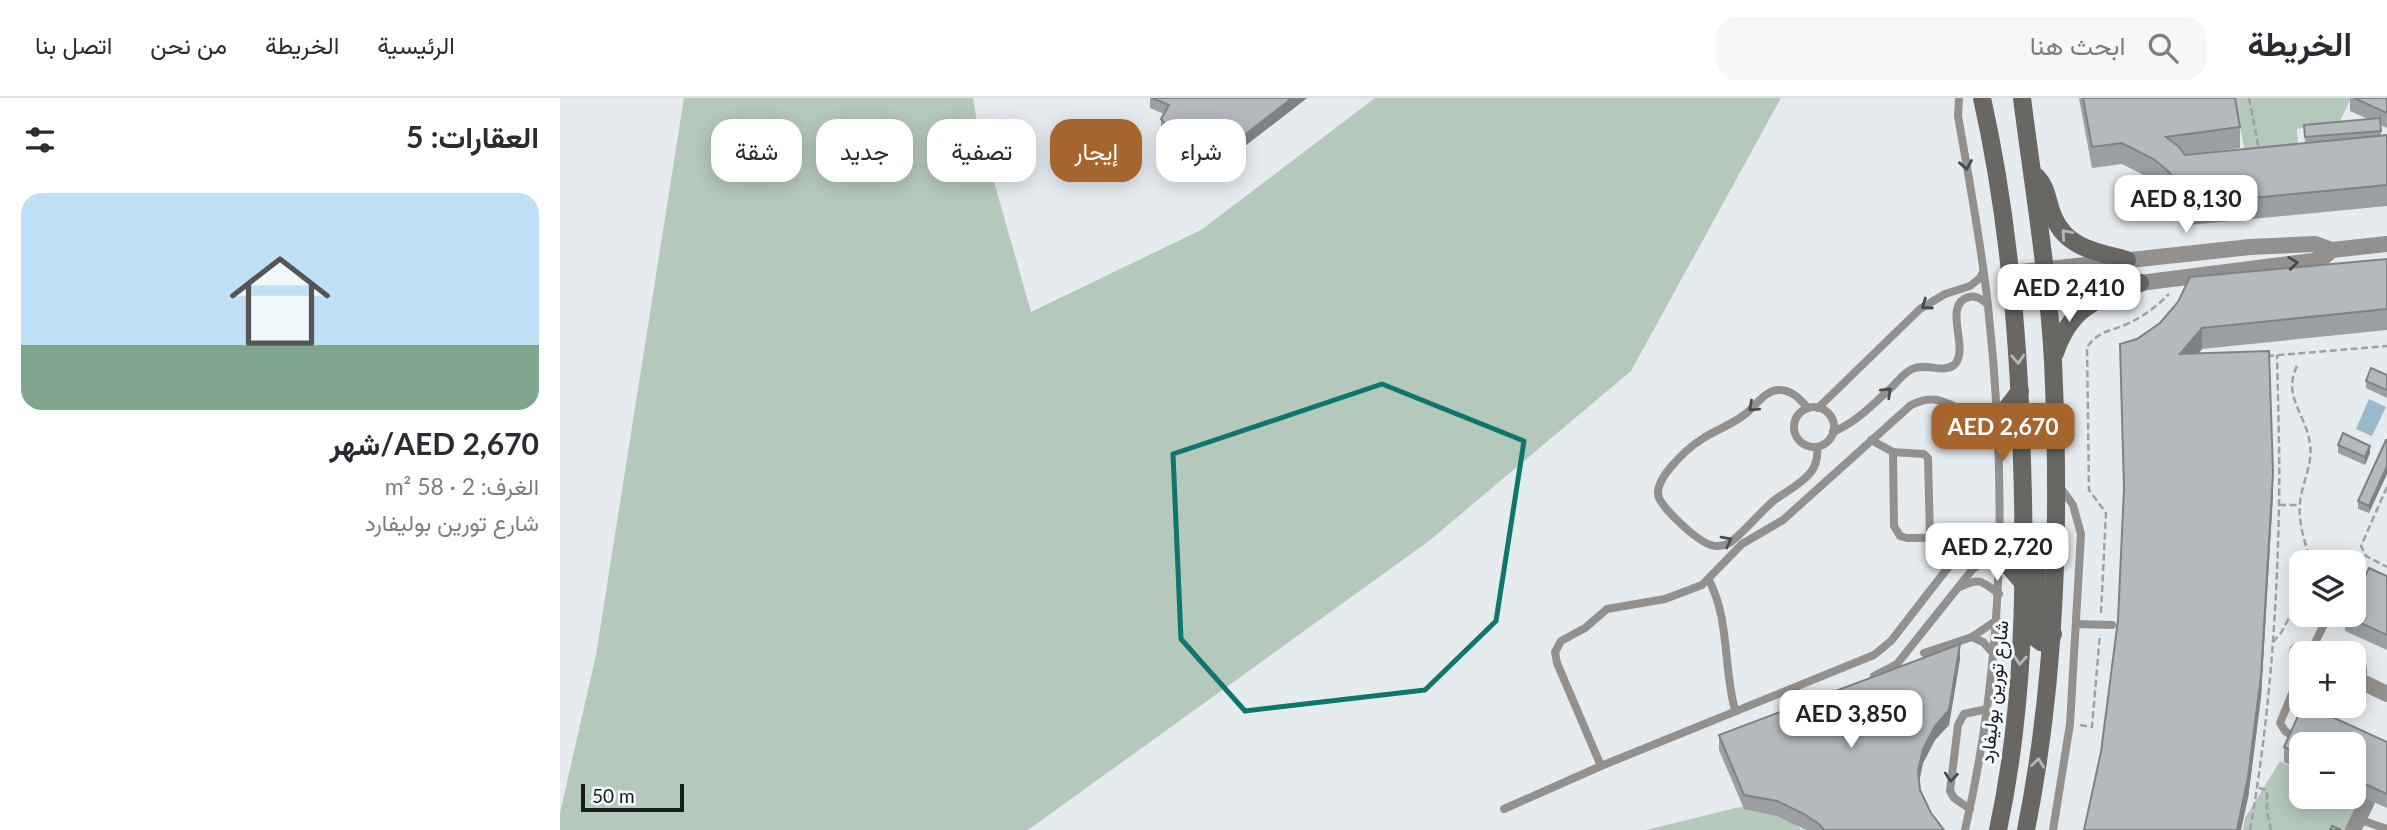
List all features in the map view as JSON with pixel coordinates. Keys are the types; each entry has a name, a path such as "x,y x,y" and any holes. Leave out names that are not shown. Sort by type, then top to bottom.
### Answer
{"main road":[{"name":"شارع تورين بوليفارد","path":"1982,98 1999,186 2011,273 2020,391 2025,554 2015,718 1998,830"},
{"path":"2022,98 2053,359 2055,481 2053,634 2038,765 2026,830"},
{"path":"2033,174 2045,189 2053,218 2070,240 2079,247 2127,260"},
{"path":"2053,359 2060,336 2079,312 2099,299 2140,283"},
{"path":"1997,421 2020,391"},
{"path":"2000,551 2024,584"},
{"path":"2025,554 2036,566 2038,574 2035,637 2041,642 2053,634"}],"street":[{"path":"2011,273 2266,246 2315,244 2332,250"},
{"path":"2013,295 2140,283 2313,261 2332,250 2387,244"},
{"path":"2266,246 2267,266"},
{"path":"2366,686 2387,694"},
{"path":"2356,825 2368,799"}],"lane":[{"path":"1959,98 1958,116 1988,306 1997,421 2000,537 1998,620 1994,654 1965,830"},
{"path":"2174,278 2195,283 2250,277 2257,275 2267,266"},
{"path":"1818,408 1920,309 1936,298 1975,283 1983,272"},
{"path":"1955,290 1960,304"},
{"path":"1833,432 1831,417 1818,408 1808,408 1796,418 1794,429 1801,443 1817,447 1827,442 1833,432 1861,416 1910,370 1922,366 1947,369 1956,362 1960,351 1956,316 1960,304 1974,297 1988,306"},
{"path":"1808,408 1793,393 1771,391 1732,424 1691,448 1662,478 1658,486 1658,496 1703,543 1714,546 1726,544 1811,472 1817,460 1817,447"},
{"path":"1601,765 1557,663 1557,646 1564,638 1586,628 1607,609 1665,599 1696,588 1709,580 1742,544 1783,520 1903,410 1927,399 1938,399 1974,415 1997,421"},
{"path":"1871,440 1893,452 1924,454 1928,458 1930,538"},
{"path":"1893,452 1895,530 1903,538 2000,537"},
{"path":"2053,830 2070,724 2080,524 2068,496 2055,481"},
{"path":"1504,809 1601,765 1865,660 1883,648 1950,565 1956,552 1958,537"},
{"path":"1861,682 1882,674 1897,664 1981,561 2000,551"},
{"path":"1709,580 1722,614 1727,672 1735,710"},
{"path":"1957,589 1978,581 1999,594"},
{"path":"1924,653 1972,637 1998,620"},
{"path":"2076,624 2112,625"},
{"path":"1972,637 1983,642 1994,654"},
{"path":"2289,701 2280,723 2289,734"},
{"path":"1970,809 1954,798 1950,791 1958,725 1964,714 1987,709"},
{"path":"2356,825 2375,823 2387,829"}],"path":[{"path":"2249,98 2257,144 2262,153"},
{"path":"2070,724 2092,727 2101,625 2106,513 2089,490 2087,347 2102,332 2126,324 2150,311 2169,294 2174,278"},
{"path":"2264,356 2387,346"},
{"path":"2250,830 2258,788 2273,642 2279,505 2277,355"},
{"path":"2297,366 2290,383 2311,446 2311,459 2299,505 2307,550"},
{"path":"2387,487 2361,546 2366,556 2387,567"},
{"path":"2279,505 2299,505"},
{"path":"2273,642 2289,618"},
{"path":"2258,788 2267,790 2271,830"}],"highlighted area":[{"path":"1382,384 1524,441 1496,621 1425,690 1245,711 1181,639 1173,454"}],"green space":[{"path":"684,98 973,98 976,119 927,119 927,182 994,182 1031,312 1201,230 1375,98 1781,98 1631,371 1429,541 1028,830 560,830 560,813 596,655"},
{"path":"2234,98 2351,98 2340,121 2297,129 2299,159 2247,162"},
{"path":"2280,761 2289,766 2289,809 2356,809 2346,830 2243,830 2245,818"},
{"path":"1764,801 1802,830 1646,830"}],"water":[{"path":"2369,399 2386,407 2372,436 2356,429"}],"building":[{"path":"1152,98 1292,98 1246,134 1246,119 1161,119 1169,105"},
{"path":"2083,98 2235,98 2240,127 2166,137 2185,155 2387,135 2387,185 2189,204 2180,186 2155,160 2122,143 2092,147"},
{"path":"2354,98 2387,98 2387,113"},
{"path":"2380,118 2381,131 2305,137 2304,125"},
{"path":"2387,259 2387,309 2202,328 2180,354 2269,351 2273,473 2261,676 2248,777 2237,830 2084,830 2101,752 2118,620 2124,488 2120,344 2137,339 2160,323 2178,302 2190,277"},
{"path":"2371,368 2387,375 2387,390 2366,381"},
{"path":"2343,433 2370,446 2365,457 2338,445"},
{"path":"2386,440 2387,466 2369,506 2358,501"},
{"path":"2369,568 2387,576 2387,635 2366,626 2366,574"},
{"path":"1960,644 1949,710 1935,726 1923,749 1918,771 1920,790 1931,813 1944,830 1824,830 1804,814 1777,801 1744,795 1719,735"},
{"path":"2297,718 2334,718 2365,732 2291,732"},
{"path":"2366,732 2387,742 2387,794 2366,784"},
{"path":"2289,736 2289,749 2284,747"}]}
